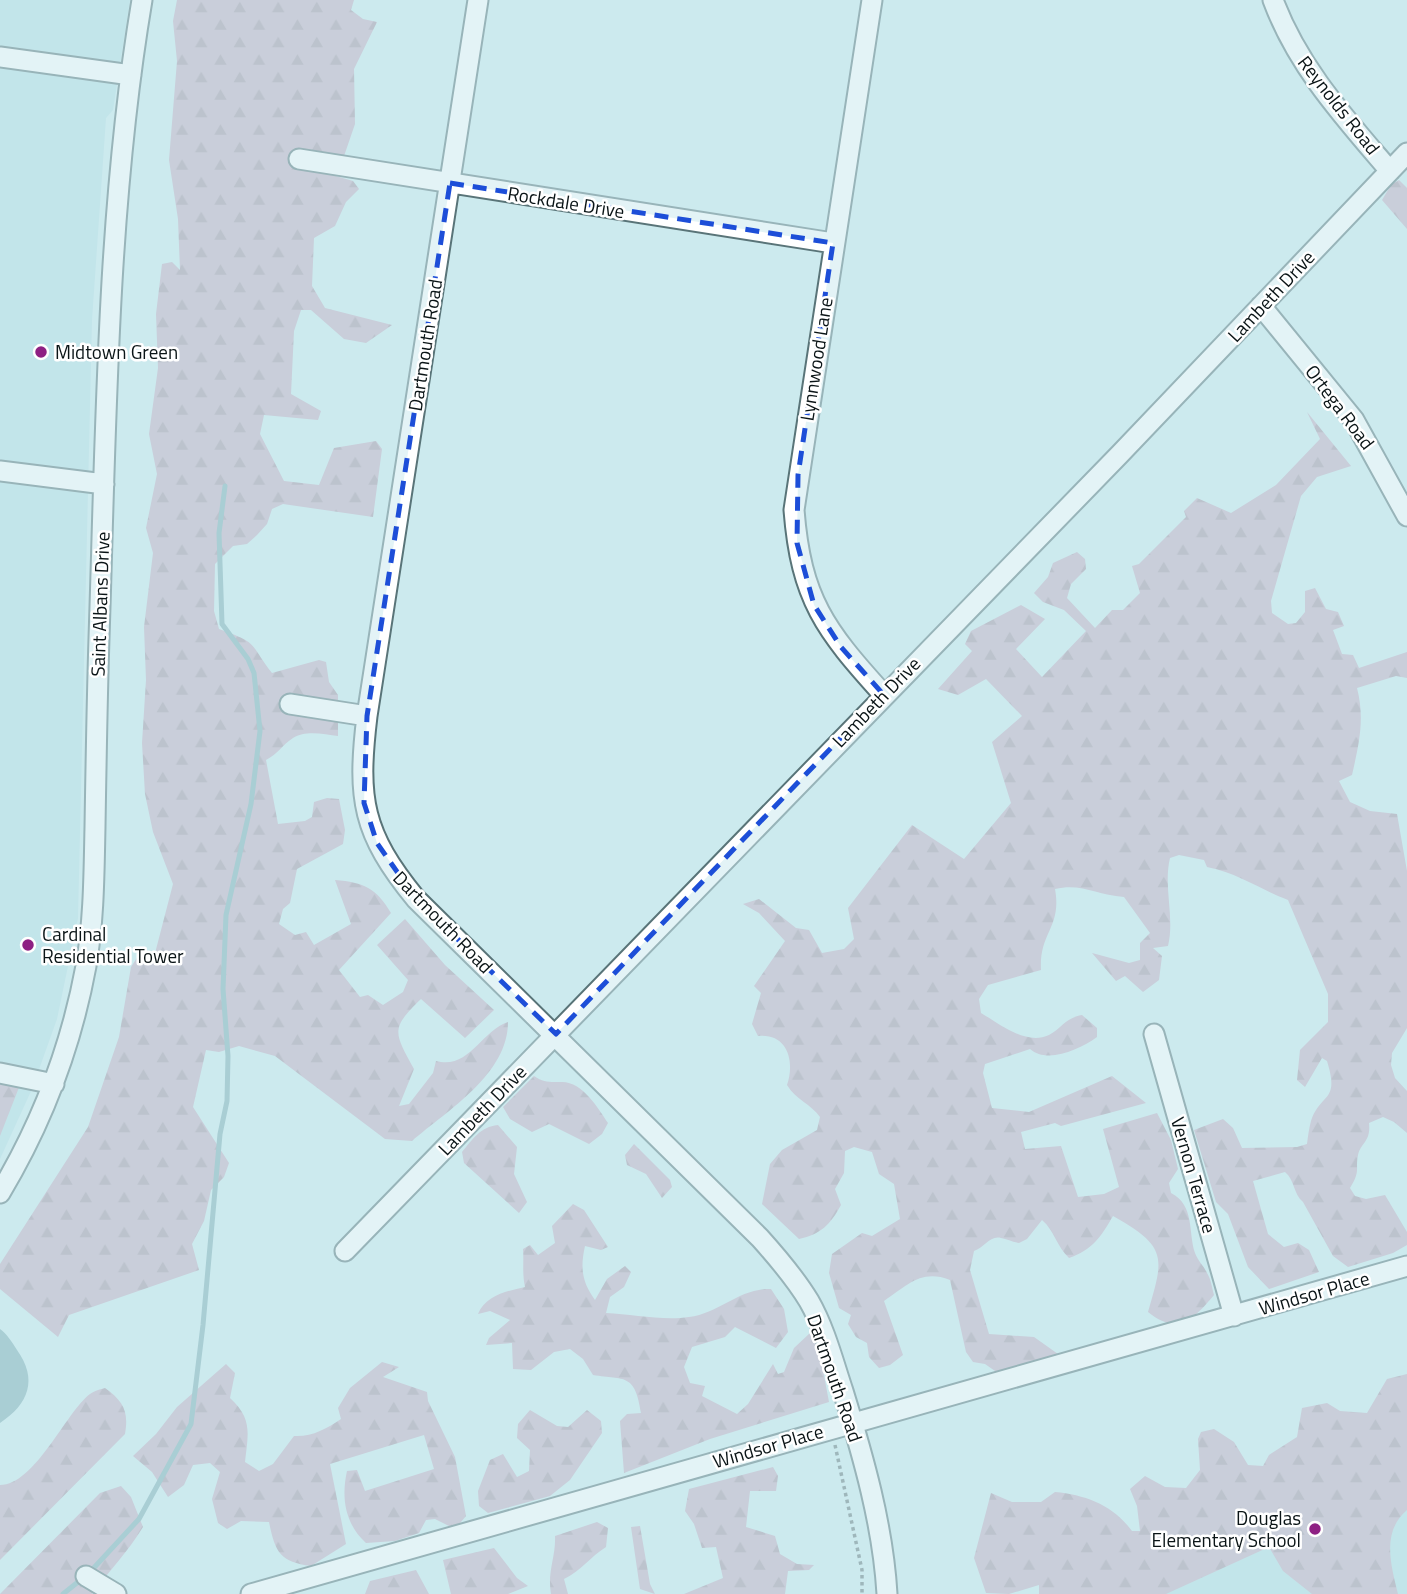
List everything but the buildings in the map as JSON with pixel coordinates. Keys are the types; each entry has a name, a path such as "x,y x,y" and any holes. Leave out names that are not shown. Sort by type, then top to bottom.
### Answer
{"street":[{"name":"Saint Albans Drive","path":"0,1193 22,1156 54,1084 72,1031 86,964 92,916 104,484 116,236 131,75 142,0"},
{"name":"Dartmouth Road","path":"478,0 368,716 361,778 364,803 371,830 385,857 416,899 556,1034 760,1238 790,1273 810,1303 825,1337 853,1422 878,1526 887,1594"},
{"name":"Lynnwood Lane","path":"872,0 794,510 797,543 814,605 841,647 883,694"},
{"name":"Reynolds Road","path":"1273,0 1291,42 1309,73 1390,171"},
{"path":"0,57 131,75"},
{"name":"Lambeth Drive","path":"345,1251 1407,153"},
{"name":"Rockdale Drive","path":"299,159 833,243"},
{"name":"Ortega Road","path":"1261,306 1354,420 1407,516"},
{"path":"0,471 104,484"},
{"path":"290,704 368,716"},
{"name":"Vernon Terrace","path":"1154,1034 1234,1316"},
{"path":"0,1073 54,1084"},
{"name":"Windsor Place","path":"251,1594 1407,1266"},
{"path":"86,1576 116,1594"}],"path":[{"path":"835,1444 862,1570 862,1594"}],"highlighted area":[{"path":"450,183 833,243 798,475 797,543 814,605 841,647 883,694 556,1034 416,899 377,843 364,803 367,716"}],"shaded area":[{"path":"0,0 130,0 113,110 106,118 92,320 78,918 57,1019 32,1089 0,1159"},
{"path":"0,1329 23,1361 28,1381 24,1399 18,1408 0,1423"},
{"name":"Douglas Elementary School","path":"1407,1473 1407,1594 1041,1594"}],"green space":[{"path":"177,0 354,0 351,10 363,19 377,22 354,69 355,124 343,159 294,164 353,181 359,189 346,202 335,226 314,238 312,286 325,308 392,325 366,343 344,339 311,310 301,310 294,331 291,394 321,411 318,420 264,415 260,434 284,481 319,485 334,448 376,441 382,449 373,517 283,504 272,509 267,524 247,544 233,546 215,564 214,611 219,629 252,645 272,673 319,660 326,662 329,682 338,695 338,736 303,734 289,741 266,760 278,824 305,821 312,817 314,802 327,798 339,799 345,830 343,844 297,869 290,903 283,909 279,924 295,935 306,932 314,945 351,924 335,880 362,885 375,893 391,913 339,970 360,997 368,995 383,1005 403,992 408,980 377,945 405,919 445,965 494,1010 465,1038 421,999 411,1009 398,1031 402,1047 414,1069 399,1106 409,1104 433,1073 436,1061 457,1060 508,1022 505,1041 487,1074 474,1089 412,1141 385,1139 275,1056 239,1046 219,1052 206,1050 193,1107 229,1163 224,1177 211,1190 204,1221 192,1244 199,1270 69,1315 58,1337 0,1289 0,1264 88,1127 119,1037 131,967 140,953 153,961 173,884 153,832 145,794 142,743 146,680 144,627 153,553 146,528 157,474 149,434 158,368 156,314 162,264 172,262 180,270 178,219 169,160 177,61 173,21"},
{"path":"1399,180 1407,188 1407,229 1382,200 1391,185"},
{"path":"1307,412 1351,466 1317,477 1301,496 1271,601 1272,613 1288,624 1296,623 1305,612 1305,591 1315,588 1326,609 1338,612 1344,626 1333,630 1342,654 1353,655 1359,668 1407,652 1407,678 1396,676 1357,688 1361,721 1357,753 1352,775 1339,781 1350,802 1370,811 1397,814 1407,871 1407,1028 1392,1053 1391,1065 1395,1078 1407,1091 1407,1133 1383,1117 1369,1123 1369,1134 1359,1151 1357,1174 1350,1188 1355,1196 1366,1199 1385,1195 1407,1232 1407,1245 1393,1253 1348,1267 1333,1256 1285,1172 1253,1181 1268,1234 1284,1247 1298,1243 1309,1250 1319,1272 1269,1289 1248,1267 1228,1214 1216,1202 1194,1130 1223,1119 1233,1128 1242,1148 1297,1147 1307,1144 1311,1121 1328,1096 1331,1084 1327,1061 1322,1058 1305,1087 1297,1080 1300,1050 1328,1022 1328,994 1288,900 1239,877 1207,867 1204,860 1179,855 1170,858 1168,869 1168,946 1153,948 1162,956 1159,980 1143,992 1125,976 1116,981 1092,953 1129,963 1140,960 1140,943 1150,933 1124,897 1073,887 1055,889 1055,913 1043,947 1041,970 988,985 979,999 981,1013 1022,1036 1031,1038 1049,1035 1076,1016 1082,1015 1097,1028 1097,1037 1063,1054 1045,1055 1030,1049 985,1064 983,1073 992,1108 1029,1112 1112,1076 1146,1103 1061,1126 1055,1123 1021,1132 1025,1149 1061,1146 1078,1197 1104,1194 1119,1187 1103,1129 1157,1113 1171,1140 1178,1169 1169,1183 1171,1193 1179,1198 1187,1212 1195,1253 1208,1275 1214,1295 1199,1311 1184,1321 1168,1323 1158,1319 1148,1312 1157,1278 1157,1255 1144,1236 1113,1216 1095,1242 1069,1258 1042,1220 1027,1239 1019,1243 997,1238 974,1251 970,1270 989,1334 1034,1337 1058,1354 998,1373 985,1364 973,1362 966,1352 950,1280 931,1276 915,1280 884,1301 903,1355 890,1365 879,1368 869,1357 867,1343 856,1337 848,1324 851,1315 839,1308 829,1273 832,1254 862,1233 872,1236 900,1219 894,1184 879,1174 872,1152 854,1147 845,1151 844,1173 835,1189 841,1205 829,1223 813,1234 799,1239 762,1204 770,1164 782,1150 817,1130 820,1117 787,1085 790,1067 787,1051 782,1044 768,1036 758,1036 752,1024 761,993 754,986 785,941 759,913 743,904 759,899 796,928 809,930 822,953 844,949 854,939 848,908 912,825 964,859 1011,803 992,742 1022,716 986,679 958,695 938,689 972,651 965,644 971,631 1021,605 1045,619 1016,649 1042,677 1086,631 1064,610 1043,602 1034,593 1048,577 1053,563 1077,552 1085,559 1086,569 1071,584 1067,598 1095,628 1112,610 1123,610 1140,593 1132,566 1139,564 1186,517 1184,511 1197,498 1231,513 1276,485 1320,439"},
{"path":"0,1068 25,1072 0,1136"},
{"path":"534,1076 547,1082 569,1083 582,1091 608,1123 602,1134 589,1144 549,1124 532,1132 510,1119 503,1107"},
{"path":"498,1125 517,1147 514,1174 527,1202 519,1213 464,1163 462,1152 473,1138 486,1128"},
{"path":"634,1144 670,1180 672,1187 662,1198 646,1174 627,1165 625,1155"},
{"path":"573,1204 584,1210 608,1247 601,1250 585,1246 583,1274 595,1300 607,1279 625,1266 631,1272 624,1287 610,1297 606,1313 658,1318 689,1317 710,1311 749,1292 771,1289 784,1309 788,1332 776,1348 735,1327 725,1337 692,1347 684,1367 690,1383 705,1386 702,1396 737,1414 748,1404 773,1364 778,1374 784,1372 794,1348 810,1333 819,1349 829,1402 710,1439 624,1473 620,1421 627,1414 641,1413 632,1385 621,1379 593,1375 583,1359 570,1349 554,1352 531,1370 513,1369 512,1343 486,1345 489,1338 510,1320 490,1311 478,1314 492,1298 525,1287 523,1249 530,1245 538,1255 555,1243 552,1226"},
{"path":"382,1362 399,1367 383,1377 427,1392 428,1401 455,1457 466,1516 455,1529 435,1519 426,1520 419,1533 395,1541 366,1543 353,1528 346,1510 344,1491 347,1471 357,1470 365,1491 434,1469 424,1435 330,1464 346,1544 311,1566 292,1562 281,1554 269,1522 241,1521 227,1529 218,1523 212,1499 220,1472 210,1463 193,1465 184,1485 168,1497 152,1472 133,1456 156,1434 177,1407 226,1364 235,1373 230,1398 246,1420 245,1462 259,1471 273,1464 294,1436 319,1432 341,1419 338,1408 350,1388"},
{"path":"1407,1374 1407,1510 1394,1528 1390,1549 1398,1594 1312,1594 1283,1571 1269,1547 1166,1594 1039,1594 1039,1585 1009,1594 986,1593 974,1558 991,1493 1012,1502 1041,1502 1055,1492 1077,1496 1107,1508 1132,1531 1140,1531 1137,1506 1130,1489 1145,1476 1165,1487 1186,1488 1200,1470 1198,1439 1201,1432 1214,1429 1234,1442 1248,1465 1263,1466 1269,1455 1297,1437 1302,1408 1327,1403 1340,1411 1367,1413 1387,1379"},
{"path":"105,1388 123,1407 126,1419 125,1434 0,1560 0,1485 13,1482 38,1461 81,1403 92,1393"},
{"path":"530,1410 557,1426 568,1427 587,1410 601,1421 602,1433 570,1480 550,1496 488,1513 479,1506 478,1491 490,1460 503,1454 517,1477 529,1471 530,1450 517,1438 518,1424"},
{"path":"773,1467 778,1476 776,1491 750,1491 746,1527 775,1536 780,1554 797,1564 814,1565 809,1570 788,1571 785,1594 684,1594 723,1578 716,1547 702,1548 694,1524 685,1511 689,1489"},
{"path":"121,1486 131,1497 143,1527 92,1594 0,1594 100,1493"},
{"path":"597,1522 608,1528 606,1547 564,1579 568,1594 551,1594 555,1536"},
{"path":"640,1526 650,1584 655,1594 640,1589 631,1527"},
{"path":"494,1548 517,1578 528,1586 508,1594 451,1594 443,1560"},
{"path":"416,1570 429,1594 365,1594 370,1581"}],"waterway":[{"path":"90,1572 139,1519 191,1424 220,1134 227,1101 228,1056 223,989 226,915 251,804 260,731 254,673 248,659 222,624 219,533 225,486"},
{"path":"63,1594 83,1578"}],"place":[{"name":"Midtown Green","path":"41,352"},
{"name":"Cardinal Residential Tower","path":"28,945"},
{"name":"Douglas Elementary School","path":"1315,1529"}]}
